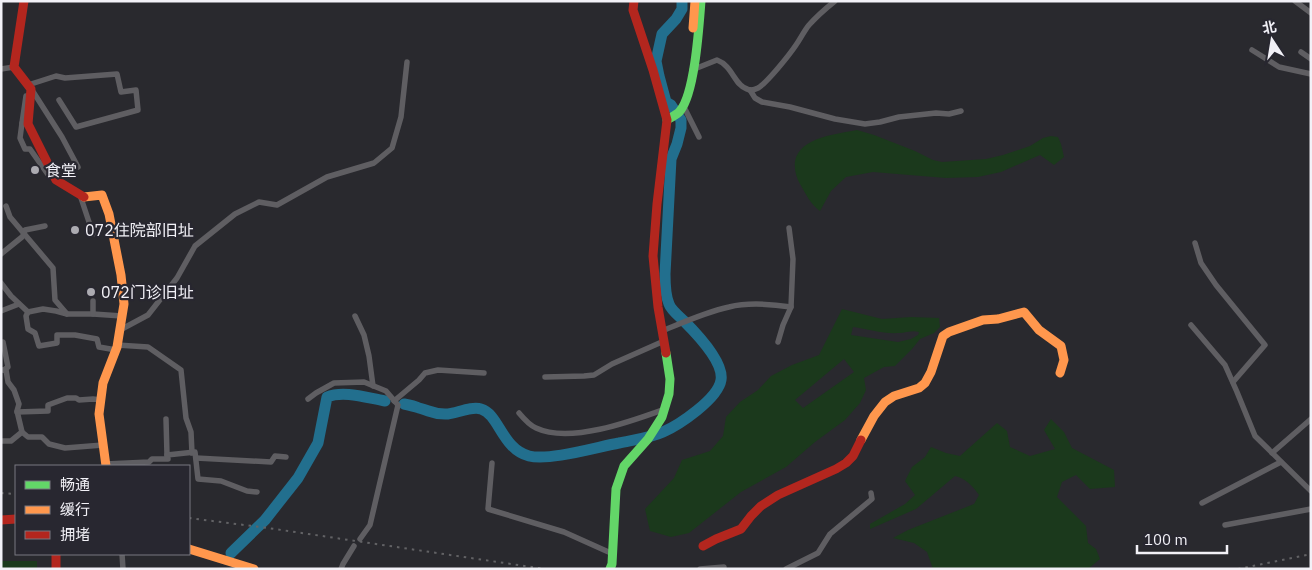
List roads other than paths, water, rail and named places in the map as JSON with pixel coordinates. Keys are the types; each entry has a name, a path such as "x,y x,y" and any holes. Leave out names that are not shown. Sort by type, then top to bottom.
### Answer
{"street":[{"path":"24,1 14,67 30,87 62,137 78,167"},
{"path":"634,1 633,10 653,70 676,112 699,137"},
{"path":"695,1 692,39 695,56"},
{"path":"611,569 616,489 624,466 658,423 665,409 669,394 670,379 658,307 653,256 657,204 676,112 688,92 695,56 701,1"},
{"path":"692,70 717,60 723,62 743,88 756,90 763,85 822,11 834,1"},
{"path":"1295,1 1311,13"},
{"path":"1252,50 1279,67 1311,74"},
{"path":"1301,52 1311,60"},
{"path":"120,330 148,315 178,278 195,246 235,214 259,202 276,205 328,177 374,163 392,148 401,117 406,62"},
{"path":"1,69 14,67"},
{"path":"30,87 56,76 65,78 117,74 121,92 136,90 138,110 76,127 58,100"},
{"path":"30,87 25,123 20,138 25,149 30,149 49,176"},
{"path":"750,90 755,98 762,102 865,124 899,117 949,114 961,111"},
{"path":"25,123 56,180 83,196 102,195 109,214 123,284 124,304 116,347 103,383 99,414 106,465 149,462 152,459 168,459 166,419"},
{"path":"80,195 93,234"},
{"path":"6,206 10,217 53,268 55,300 67,314"},
{"path":"1,254 24,234 25,230 45,226"},
{"path":"778,342 791,307 793,260 789,228"},
{"path":"1195,243 1202,263 1216,285 1265,345 1232,382"},
{"path":"1,283 11,296 28,312"},
{"path":"93,301 93,314"},
{"path":"1,311 19,304"},
{"path":"662,330 729,307 773,304 791,307"},
{"path":"28,312 42,309 67,314 122,316"},
{"path":"28,312 26,316 28,328 35,333 39,346 57,343 57,335 75,335 97,339 99,347 148,346 181,370 186,418 191,432 198,479 220,481 247,491 257,492"},
{"path":"703,546 741,529 761,506 778,496 846,463 852,456 880,406 889,398 924,384 943,336 949,332 983,320 998,319 1024,312 1039,330 1061,346 1064,360 1060,373"},
{"path":"355,316 364,335 373,386"},
{"path":"1191,325 1224,365 1255,436 1311,491"},
{"path":"545,377 594,375 612,364 664,341"},
{"path":"1,343 4,342 8,367 3,370 6,370 8,382 14,390 19,404 17,412 22,432 28,437 42,437 50,444 64,448 103,446"},
{"path":"394,401 420,380 425,372 438,370 484,373"},
{"path":"308,399 334,383 364,382 386,391 398,405 370,525 360,538"},
{"path":"17,412 48,411 48,405 67,398 101,400"},
{"path":"519,413 526,421 537,428 552,432 577,433 606,428 665,409"},
{"path":"1272,453 1311,419"},
{"path":"1,440 11,441 22,432"},
{"path":"167,455 194,455 271,462 275,456 286,457"},
{"path":"492,462 488,509 564,532 613,554"},
{"path":"1202,503 1281,462"},
{"path":"786,569 818,553 830,534 872,499 871,493"},
{"path":"1225,526 1311,509"},
{"path":"1,520 15,519"},
{"path":"342,569 354,546"},
{"path":"190,549 254,569"},
{"path":"56,555 56,569"},
{"path":"122,555 123,569"},
{"path":"700,569 724,567"}],"waterway":[{"path":"404,404 439,414 448,414 473,408 481,409 492,417 507,439 520,452 529,456 549,457 658,434 678,424 706,403 713,395 721,380 718,365 708,348 671,308 666,289 665,274 671,159 677,144 681,120 671,105 666,102 656,61 662,34 676,19 682,9 682,1"},
{"path":"231,553 265,520 298,478 318,443 327,397 348,394 385,401"}],"railway":[{"path":"1,493 15,494"},
{"path":"190,518 545,569"},
{"path":"1238,569 1311,554"}],"place":[{"name":"食堂","path":"35,170"},
{"name":"072住院部旧址","path":"75,230"},
{"name":"072门诊旧址","path":"91,292"}]}
